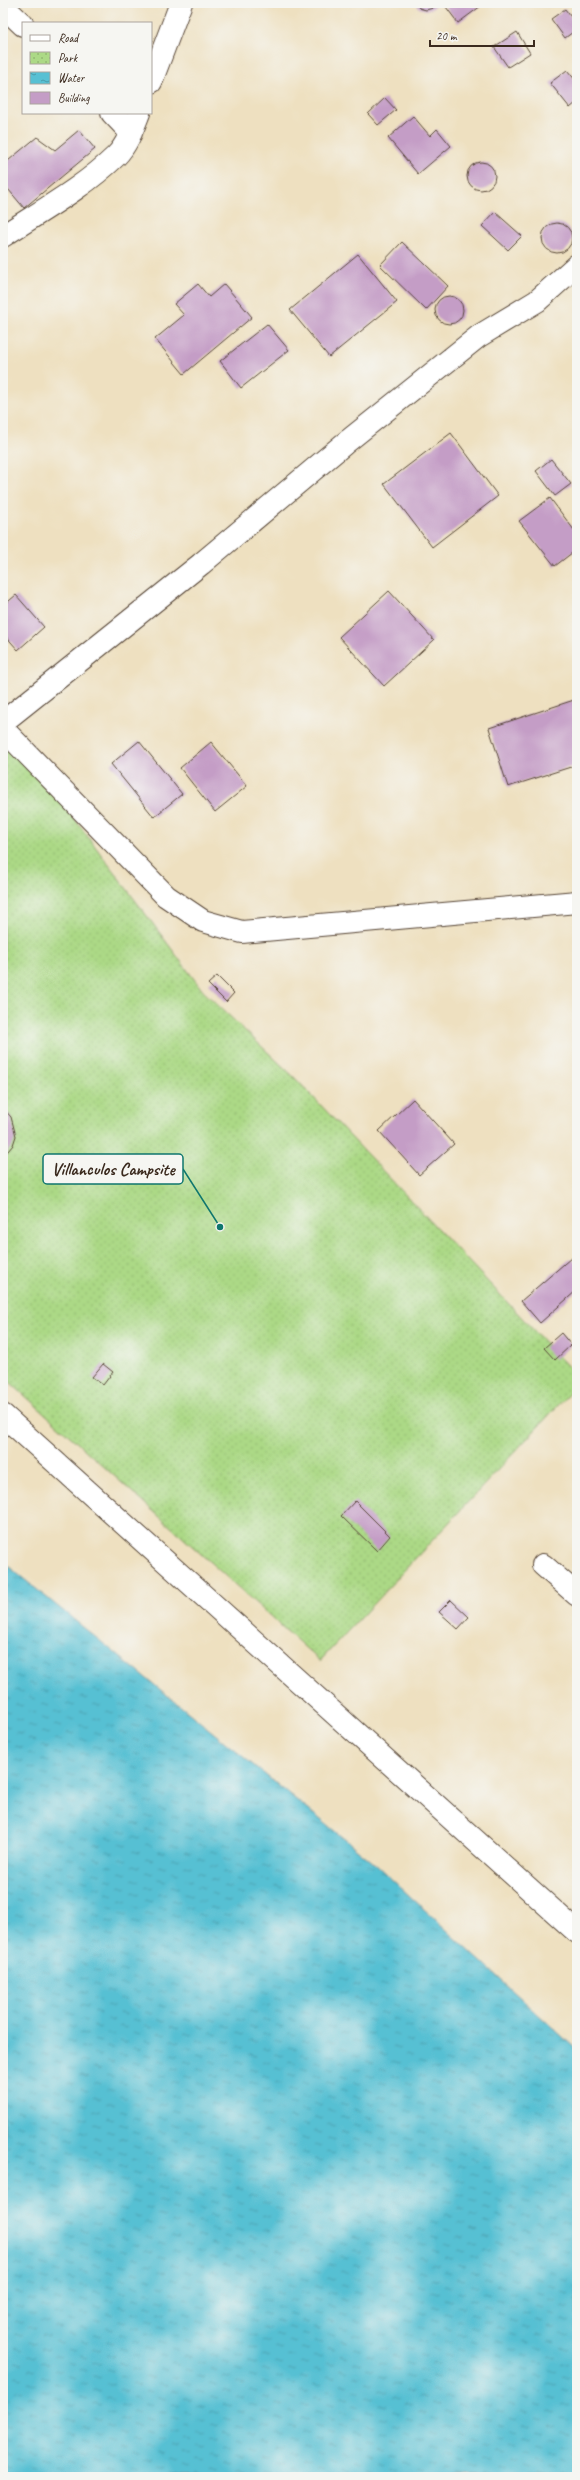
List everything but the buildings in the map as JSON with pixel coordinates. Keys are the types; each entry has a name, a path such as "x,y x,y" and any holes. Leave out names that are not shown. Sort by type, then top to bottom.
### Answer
{"street":[{"path":"152,79 181,3"},
{"path":"3,6 22,24"},
{"path":"113,114 131,133"},
{"path":"3,236 74,190 116,155 131,133 139,114"},
{"path":"3,722 165,593 338,449 479,336 537,301 577,265"},
{"path":"3,729 166,896 203,920 242,932 577,902"},
{"path":"3,1415 577,1932"},
{"path":"543,1565 577,1595"}],"green space":[{"path":"3,723 203,991 295,1078 577,1376 577,1385 320,1661 3,1376"}],"water":[{"path":"3,1562 374,1863 577,2050 577,2477 3,2477"}],"place":[{"name":"Villanculos Campsite","path":"220,1227"}]}
